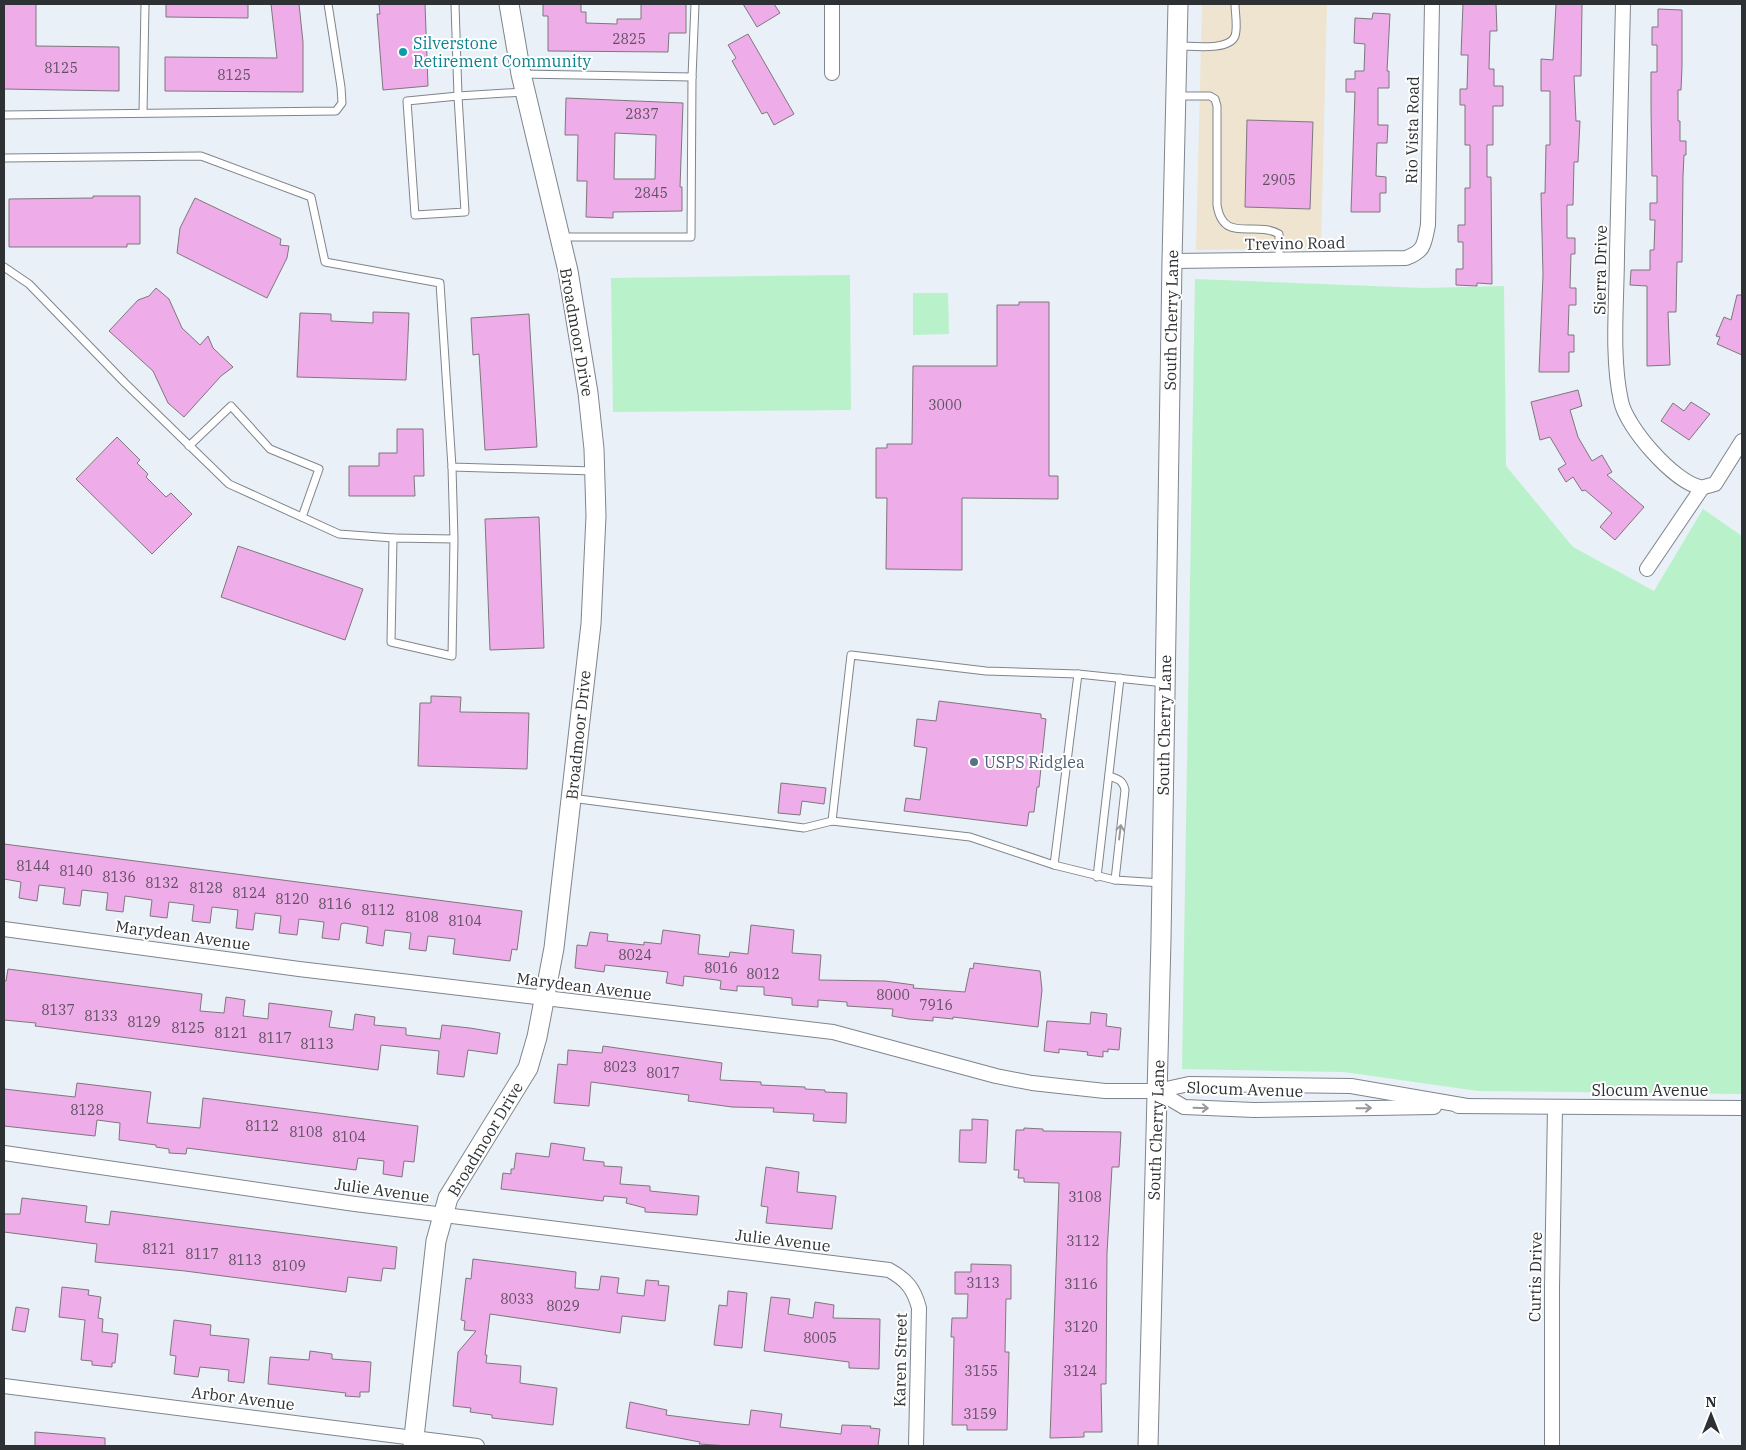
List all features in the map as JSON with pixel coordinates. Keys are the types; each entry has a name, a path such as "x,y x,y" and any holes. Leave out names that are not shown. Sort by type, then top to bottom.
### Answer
{"street":[{"name":"Broadmoor Drive","path":"413,1442 436,1241 442,1215 448,1198 528,1068 544,999 554,948 591,624 596,516 595,472 588,394 568,271 558,237 523,83 509,4"},
{"path":"832,4 832,74"},
{"name":"South Cherry Lane","path":"1148,1446 1162,883 1178,4"},
{"name":"Rio Vista Road","path":"1418,254 1422,248 1428,225 1432,4"},
{"name":"Sierra Drive","path":"1622,4 1616,343 1621,401 1629,423 1640,438 1668,467 1690,483 1708,486"},
{"name":"Trevino Road","path":"1172,261 1406,258 1418,254"},
{"path":"1647,569 1742,441"},
{"name":"Marydean Avenue","path":"4,929 544,999 833,1032 996,1076 1032,1083 1105,1091 1157,1091"},
{"name":"Slocum Avenue","path":"1157,1091 1190,1084 1351,1086 1467,1106"},
{"name":"Slocum Avenue","path":"1157,1091 1184,1107 1254,1110 1467,1106 1742,1108"},
{"name":"Curtis Drive","path":"1552,1446 1555,1108"},
{"name":"Julie Avenue","path":"4,1152 442,1215 889,1270 903,1278"},
{"name":"Karen Street","path":"903,1278 914,1292 919,1308 916,1446"},
{"name":"Arbor Avenue","path":"4,1386 413,1442 477,1446"}],"lane":[{"path":"143,113 145,4"},
{"path":"4,115 336,111 342,103 341,87 328,4"},
{"path":"455,4 458,96 465,212 415,215 407,101 458,96 523,83 692,77"},
{"path":"558,237 691,237 692,77 695,4"},
{"path":"1178,46 1222,46 1230,42 1235,35 1235,4"},
{"path":"1176,96 1210,96 1215,99 1217,106 1217,205 1219,219 1230,228 1272,230 1279,234 1280,261"},
{"path":"4,158 201,156 311,197 325,262 440,282 452,467 454,539 452,656 391,642 393,538"},
{"path":"4,267 29,284 229,484 339,534 393,538 454,539"},
{"path":"189,446 231,406 270,449 319,468 302,517"},
{"path":"452,467 595,472"},
{"path":"832,820 851,655 986,672 1078,674 1165,683"},
{"path":"1054,865 1078,674"},
{"path":"1097,877 1120,678"},
{"path":"1109,776 1119,779 1124,784 1125,790 1115,880"},
{"path":"571,798 804,828 832,820 970,837 1097,877 1162,883"}],"shaded area":[{"path":"1202,4 1327,4 1321,248 1196,250"}],"green space":[{"path":"850,275 851,410 613,412 611,278"},
{"path":"1195,279 1423,288 1504,286 1506,466 1573,547 1654,591 1703,509 1742,536 1742,1094 1478,1091 1344,1072 1182,1069"},
{"path":"913,293 948,293 949,334 913,335"}],"building":[{"path":"4,4 36,4 36,46 119,47 119,91 4,89"},
{"path":"166,4 248,4 248,18 166,17"},
{"path":"271,4 299,4 303,42 303,92 165,91 165,57 277,58"},
{"name":"Silverstone Retirement Community","path":"379,4 425,4 428,86 383,90 377,14 380,14"},
{"path":"543,4 581,4 581,12 586,12 586,23 617,24 617,19 641,19 641,4 686,4 686,33 669,33 668,52 548,51 548,16 543,16"},
{"path":"743,4 774,4 780,13 757,27"},
{"path":"1463,4 1496,4 1497,31 1490,31 1489,69 1494,69 1494,86 1503,86 1503,106 1493,106 1493,145 1487,145 1487,177 1491,177 1492,284 1477,283 1477,286 1456,285 1456,269 1463,269 1463,242 1458,242 1458,225 1465,225 1465,188 1470,188 1470,145 1465,145 1465,105 1460,105 1460,89 1467,89 1468,55 1461,55"},
{"path":"1556,4 1582,4 1581,76 1574,76 1576,121 1580,121 1578,162 1574,162 1573,205 1567,205 1567,238 1575,238 1575,254 1571,254 1570,288 1576,288 1576,305 1569,305 1568,335 1574,335 1574,352 1569,352 1569,372 1539,372 1543,275 1541,193 1545,193 1546,145 1550,145 1550,91 1541,91 1541,59 1553,60"},
{"path":"1658,9 1682,10 1682,66 1681,90 1678,90 1678,121 1680,121 1680,141 1686,141 1686,155 1684,155 1683,176 1682,262 1677,262 1676,312 1668,312 1670,365 1647,366 1647,286 1630,285 1631,270 1650,270 1650,250 1654,250 1655,220 1650,220 1650,203 1657,203 1657,176 1652,176 1651,72 1657,72 1657,45 1652,45 1652,27 1658,27"},
{"path":"1373,13 1390,14 1387,71 1389,71 1389,88 1378,88 1378,125 1388,125 1387,143 1377,143 1376,176 1386,177 1386,193 1380,193 1380,212 1351,212 1355,92 1346,92 1346,79 1355,79 1355,71 1364,71 1365,44 1354,43 1355,18 1372,19"},
{"path":"748,34 794,114 774,125 767,112 762,114 732,61 736,58 728,45"},
{"path":"566,98 683,103 680,187 682,187 682,211 613,212 613,218 586,217 587,181 577,181 578,135 565,135","holes":["615,133 656,135 655,179 614,179"]},
{"path":"1247,120 1313,122 1310,209 1245,207"},
{"path":"93,196 140,196 140,244 127,244 127,247 9,247 9,199 93,198"},
{"path":"195,198 281,239 280,245 289,246 287,258 267,298 177,253 180,228"},
{"path":"156,288 169,299 182,328 200,345 208,336 213,348 233,367 221,376 184,417 168,403 153,371 109,331 138,300 149,296"},
{"path":"1737,295 1742,295 1742,355 1717,344 1720,337 1716,336 1724,317 1731,320"},
{"path":"1019,302 1049,302 1049,476 1058,476 1058,499 962,498 962,570 886,569 887,498 876,498 876,448 887,448 887,444 912,444 913,366 997,366 997,305 1019,305"},
{"path":"373,312 409,313 406,380 297,377 300,313 331,314 331,321 373,323"},
{"path":"529,314 537,447 485,450 479,354 473,355 471,318"},
{"path":"1578,390 1582,406 1570,410 1578,437 1592,461 1602,455 1612,472 1607,475 1644,507 1615,540 1600,527 1612,513 1585,490 1582,491 1573,477 1566,482 1558,469 1566,464 1550,437 1540,440 1531,402"},
{"path":"1691,402 1710,414 1689,440 1661,421 1673,403 1684,411"},
{"path":"397,429 423,429 424,476 414,476 415,496 349,496 349,466 379,466 379,453 397,453"},
{"path":"117,437 140,460 137,463 148,474 146,477 166,497 171,493 192,514 152,554 76,479"},
{"path":"539,517 544,648 490,650 485,519"},
{"path":"238,546 363,589 345,640 221,597"},
{"path":"431,696 461,697 460,712 529,713 527,769 418,766 420,703 431,703"},
{"path":"939,701 1041,714 1041,718 1046,719 1039,787 1037,787 1034,812 1029,812 1027,826 904,811 906,798 920,800 927,748 914,746 917,719 936,721"},
{"path":"781,783 826,788 824,804 802,801 800,815 778,813"},
{"path":"4,844 522,911 517,950 512,949 510,961 453,954 455,939 428,936 426,951 409,949 411,933 385,930 383,946 366,943 368,927 344,923 341,924 339,940 322,938 324,922 299,919 297,935 279,933 281,916 255,913 253,930 236,928 238,910 212,907 210,923 192,921 194,905 169,902 167,918 150,916 152,900 125,896 123,912 106,910 108,893 82,890 80,906 63,904 65,888 39,885 37,901 19,898 21,882 4,879"},
{"path":"751,925 794,930 792,953 821,955 819,980 885,981 914,985 913,988 965,992 970,968 973,969 974,963 1040,971 1042,990 1038,1027 953,1017 953,1019 933,1017 933,1021 909,1019 892,1016 893,1009 847,1006 847,1002 818,1000 818,1007 792,1005 792,998 764,995 764,987 737,986 737,991 720,989 721,981 684,976 683,986 666,983 668,972 605,965 604,972 575,968 577,945 587,946 590,932 608,934 607,941 644,945 644,942 661,944 663,930 700,935 698,954 729,957 730,952 748,954"},
{"path":"8,969 202,994 200,1011 224,1013 226,997 245,1000 243,1016 268,1019 269,1003 332,1011 329,1027 353,1030 355,1014 375,1017 374,1025 406,1028 406,1035 440,1039 442,1025 500,1033 497,1054 468,1050 464,1077 437,1074 439,1051 381,1045 378,1070 35,1026 36,1023 4,1020 4,981 6,981"},
{"path":"1091,1012 1107,1014 1106,1026 1121,1028 1119,1050 1108,1049 1108,1052 1103,1051 1103,1057 1087,1055 1088,1052 1059,1049 1059,1053 1044,1051 1047,1021 1090,1024"},
{"path":"603,1046 722,1063 720,1080 761,1082 761,1085 805,1087 805,1089 825,1090 825,1092 847,1093 846,1123 813,1121 814,1114 773,1112 774,1108 732,1107 688,1101 689,1095 591,1082 589,1106 554,1103 558,1064 567,1065 568,1050 602,1053"},
{"path":"77,1083 151,1092 147,1123 200,1128 203,1098 418,1126 414,1162 404,1161 402,1177 383,1174 384,1161 358,1158 356,1170 187,1148 186,1154 169,1153 169,1149 156,1147 156,1145 119,1140 120,1123 97,1120 95,1136 4,1126 4,1089 75,1097"},
{"path":"972,1119 988,1120 986,1163 959,1162 960,1130 972,1130"},
{"path":"1024,1128 1043,1129 1043,1131 1121,1132 1119,1167 1112,1167 1107,1253 1106,1384 1101,1384 1102,1432 1084,1432 1084,1437 1050,1438 1059,1183 1024,1182 1024,1178 1018,1178 1019,1170 1014,1170 1016,1130 1024,1130"},
{"path":"551,1143 585,1148 583,1160 604,1162 604,1166 622,1167 620,1184 650,1186 650,1191 699,1196 697,1215 645,1212 645,1208 626,1203 627,1198 604,1196 603,1201 501,1189 503,1173 511,1174 511,1169 514,1169 516,1153 549,1157"},
{"path":"766,1167 799,1172 797,1192 836,1196 832,1229 766,1223 768,1207 761,1206"},
{"path":"22,1198 87,1206 85,1222 109,1225 111,1211 397,1247 395,1269 383,1268 381,1281 348,1277 346,1292 185,1271 95,1262 97,1244 4,1232 4,1214 20,1214"},
{"path":"473,1259 576,1272 575,1288 599,1290 601,1276 619,1278 617,1293 644,1296 646,1280 659,1281 658,1285 669,1286 665,1321 622,1316 620,1333 490,1314 485,1355 487,1355 486,1363 521,1366 520,1383 557,1388 553,1425 492,1418 492,1415 470,1412 471,1408 453,1406 458,1352 476,1331 464,1330 465,1321 461,1320 466,1278 471,1279"},
{"path":"971,1264 1011,1265 1011,1299 1006,1299 1005,1352 1009,1352 1007,1430 967,1430 967,1425 952,1425 954,1337 951,1337 952,1318 967,1318 968,1294 955,1294 955,1272 971,1272"},
{"path":"62,1287 89,1290 88,1295 101,1297 98,1318 103,1319 102,1332 118,1334 115,1363 112,1363 112,1367 92,1365 92,1361 81,1360 85,1320 59,1317"},
{"path":"728,1291 747,1293 742,1348 714,1345 719,1305 727,1306"},
{"path":"771,1297 790,1299 788,1314 813,1318 815,1302 834,1305 833,1318 880,1319 879,1369 849,1368 849,1362 764,1351"},
{"path":"16,1307 29,1309 25,1332 12,1330"},
{"path":"174,1320 211,1325 210,1335 249,1339 244,1383 228,1381 229,1370 200,1367 198,1377 174,1374 176,1356 170,1355"},
{"path":"310,1351 332,1354 332,1359 371,1362 369,1392 360,1392 360,1397 345,1396 346,1393 268,1384 270,1357 309,1360"},
{"path":"630,1402 667,1410 666,1415 749,1425 751,1410 782,1414 780,1427 841,1434 842,1425 871,1426 870,1428 880,1429 878,1446 729,1446 699,1444 700,1442 626,1428"},
{"path":"35,1432 105,1438 105,1446 35,1446"}],"place":[{"name":"Silverstone Retirement Community","path":"403,52"},
{"name":"USPS Ridglea","path":"974,762"}]}
